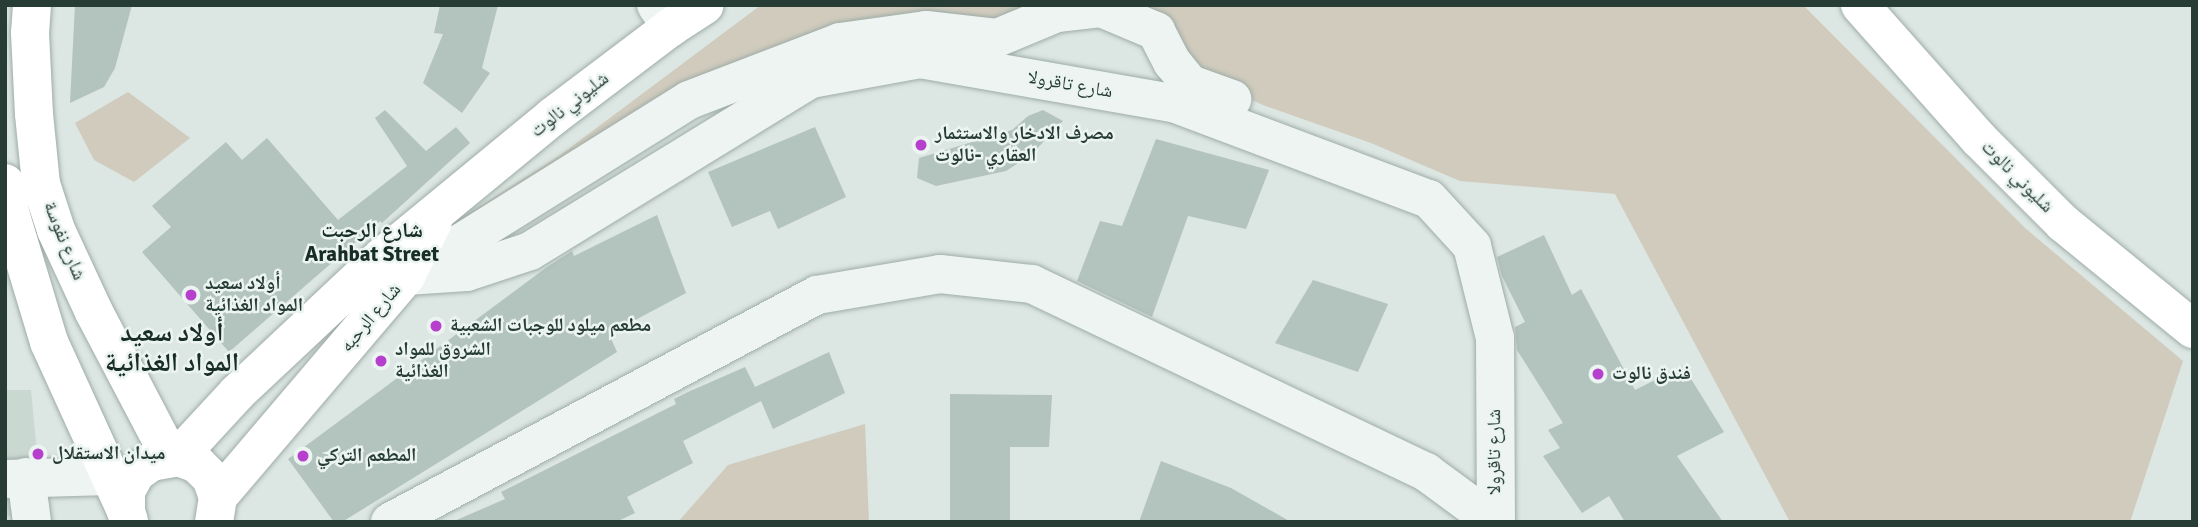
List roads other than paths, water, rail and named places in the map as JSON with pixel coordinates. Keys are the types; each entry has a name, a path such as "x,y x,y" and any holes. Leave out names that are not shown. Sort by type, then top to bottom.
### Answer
{"main road":[{"name":"شارع نفوسة","path":"32,5 34,114 41,184 57,230 94,312 174,457"},
{"name":"شليوني نالوت","path":"439,210 542,125 669,12 705,5"},
{"name":"شليوني نالوت","path":"1860,5 1979,139 2063,223 2193,329"},
{"name":"شارع نفوسة","path":"5,183 14,256 49,342 128,516"},
{"name":"شارع الرحبه","path":"174,457 383,256 439,210"},
{"name":"شارع الرحبه","path":"216,509 406,276 439,210"},
{"path":"128,516 127,491 136,474 151,461 174,457 197,464 211,478 216,509"}],"street":[{"path":"406,276 688,100 840,42 926,30 997,38 1057,13 1101,8 1156,31 1172,62 1190,84 1450,181 1429,200"},
{"name":"شارع تاقرولا","path":"406,276 467,272 530,251 811,79 920,59 1173,103 1429,200 1472,246 1495,338 1495,522"},
{"path":"390,522 817,295 940,274 1032,284 1426,472 1495,522"},
{"path":"32,522 16,478 108,476"}],"place":[{"name":"مصرف الادخار والاستثمار العقاري -نالوت","path":"921,145"},
{"name":"أولاد سعيد المواد الغذائية","path":"191,295"},
{"name":"مطعم ميلود للوجبات الشعبية","path":"436,326"},
{"name":"الشروق للمواد الغذائية","path":"381,361"},
{"name":"فندق نالوت","path":"1598,374"},
{"name":"ميدان الاستقلال","path":"38,454"},
{"name":"المطعم التركي","path":"303,456"}],"district":[{"name":"شارع الرحبت Arahbat Street","path":"372,242"},
{"name":"أولاد سعيد المواد الغذائية","path":"172,349"}]}
